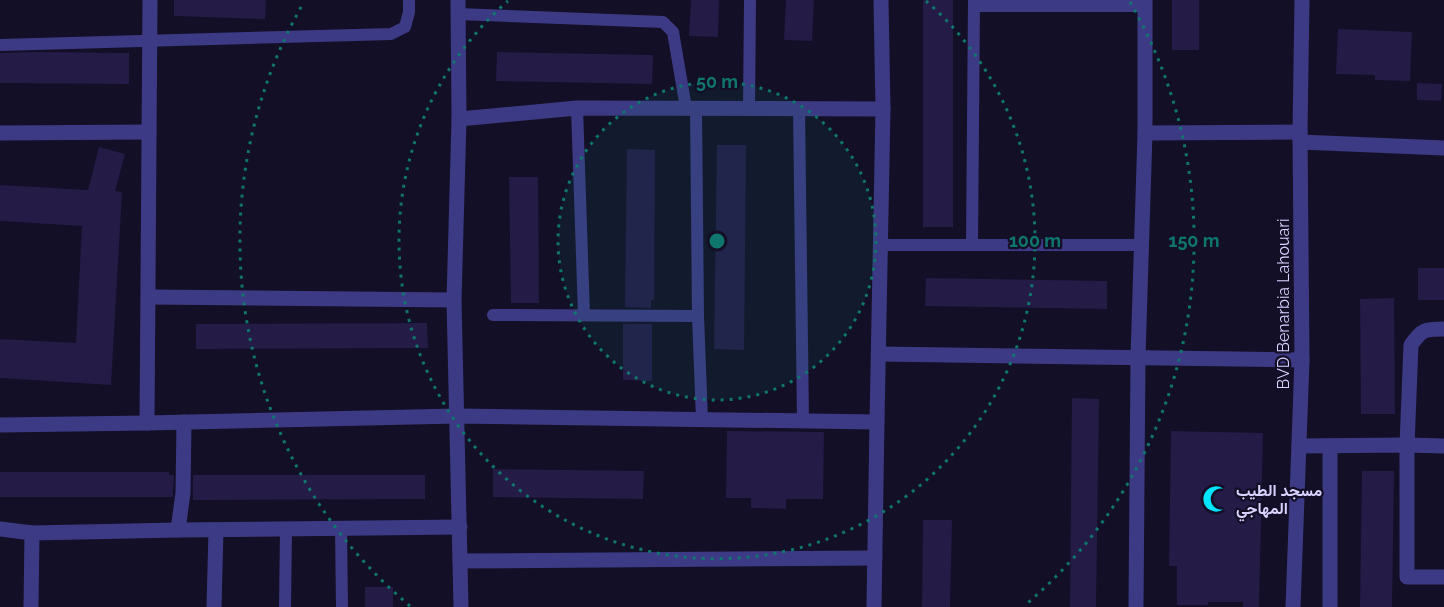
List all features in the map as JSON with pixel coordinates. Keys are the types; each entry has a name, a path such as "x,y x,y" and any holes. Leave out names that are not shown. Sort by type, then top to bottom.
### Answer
{"street":[{"path":"147,423 150,0"},
{"path":"874,607 883,109 881,0"},
{"name":"BVD Benarbia Lahouari","path":"1293,607 1302,360 1300,137 1302,0"},
{"path":"1136,607 1138,357 1145,133 1145,3"},
{"path":"458,7 459,119 454,300 461,607"},
{"path":"459,119 577,108 883,109"},
{"path":"0,133 149,132"},
{"path":"1145,133 1300,137 1430,149 1444,148"},
{"path":"149,297 454,300"},
{"path":"1444,329 1426,329 1411,345 1407,445 1407,577 1444,577"},
{"path":"879,354 1302,360"},
{"path":"0,425 457,416 878,422"},
{"path":"178,530 183,493 184,422"},
{"path":"1299,446 1444,446"},
{"path":"1330,446 1330,607"},
{"path":"0,529 32,532 460,527"},
{"path":"214,607 216,530"},
{"path":"31,607 32,532"},
{"path":"460,561 875,558"}],"lane":[{"path":"0,45 391,34 405,27 409,0"},
{"path":"748,108 750,0"},
{"path":"972,244 974,3 1145,3"},
{"path":"458,7 663,22 673,32 675,54 691,108 702,420"},
{"path":"577,108 584,315"},
{"path":"800,108 803,421"},
{"path":"880,244 1141,244"},
{"path":"493,315 698,316"},
{"path":"341,528 342,607"},
{"path":"285,607 286,529"}],"building":[{"path":"174,0 266,0 265,19 174,16"},
{"path":"691,0 719,0 718,37 689,36"},
{"path":"786,0 814,0 812,41 784,40"},
{"path":"923,0 953,0 953,227 923,227"},
{"path":"1172,0 1199,0 1199,50 1172,50"},
{"path":"1338,29 1412,32 1410,81 1375,80 1375,75 1336,74"},
{"path":"497,52 653,55 652,84 496,81"},
{"path":"0,53 129,53 129,84 0,83"},
{"path":"1417,83 1442,84 1441,101 1417,100"},
{"path":"717,145 746,145 744,350 714,349"},
{"path":"99,147 125,154 115,191 122,192 111,385 0,378 0,339 76,343 82,226 0,221 0,185 88,190"},
{"path":"627,149 655,150 654,300 651,300 651,308 625,307"},
{"path":"509,177 538,177 539,303 511,303"},
{"path":"1418,268 1444,268 1444,300 1418,300"},
{"path":"926,278 1107,281 1107,309 925,306"},
{"path":"1394,298 1395,414 1361,414 1360,299"},
{"path":"427,323 428,348 196,349 196,324"},
{"path":"623,324 652,324 652,381 623,380"},
{"path":"1072,398 1099,399 1096,607 1070,607"},
{"path":"727,431 824,432 823,499 786,499 786,509 751,508 751,498 726,498"},
{"name":"مسجد الطيب المهاجي","path":"1171,431 1263,433 1259,607 1243,607 1243,602 1177,605 1177,566 1169,566"},
{"path":"493,469 644,471 643,499 493,497"},
{"path":"1362,471 1394,471 1392,607 1360,607"},
{"path":"0,472 169,472 169,475 174,475 173,497 0,497"},
{"path":"193,475 425,475 425,499 193,500"},
{"path":"923,520 952,520 950,607 922,607"},
{"path":"365,587 393,587 393,607 365,607"}],"place":[{"name":"مسجد الطيب المهاجي","path":"1216,499"}]}
